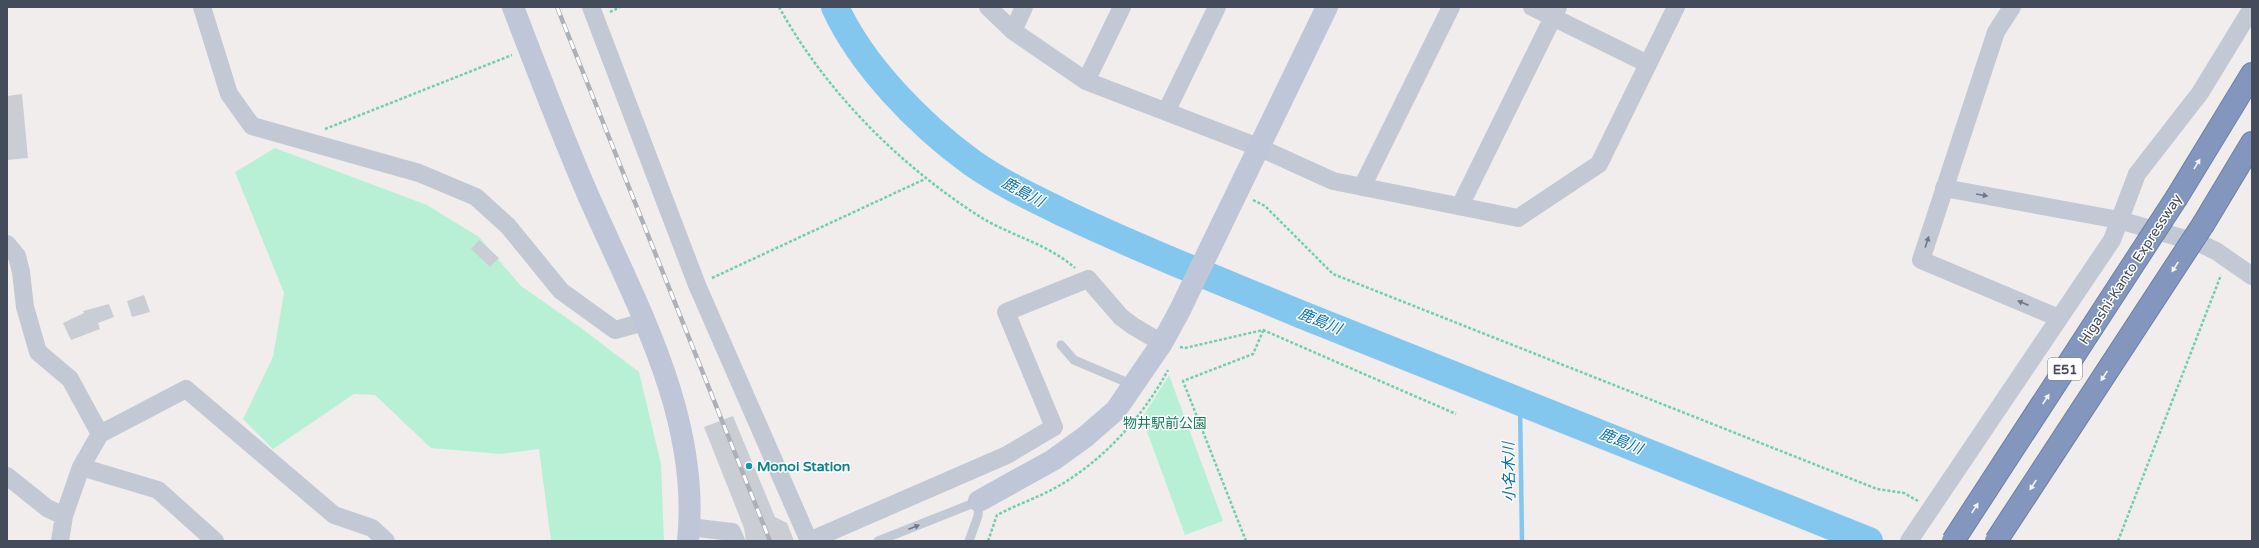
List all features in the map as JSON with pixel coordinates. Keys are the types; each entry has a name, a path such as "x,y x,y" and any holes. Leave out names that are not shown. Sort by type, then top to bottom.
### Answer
{"highway":[{"name":"Higashi-Kanto Expressway","path":"1953,541 2177,197 2252,74"},
{"name":"E51","path":"1996,541 2204,223 2252,143"}],"street":[{"path":"202,7 230,94 252,126 302,142 419,173 476,197 508,226 561,291 615,330 644,322"},
{"path":"513,7 563,136 644,322 668,383 686,450 689,534 732,532 736,541"},
{"path":"591,7 697,285 809,541 1006,455 1054,427 1006,312 1088,279 1121,316 1133,326 1162,342"},
{"path":"988,7 1013,30 1086,81 1258,147 1333,181 1518,218 1599,164 1676,7"},
{"path":"1013,30 1024,7"},
{"path":"1086,81 1122,7"},
{"path":"1166,112 1217,7"},
{"path":"979,501 1054,460 1086,437 1116,410 1162,342 1179,312 1327,7"},
{"path":"1362,187 1450,7"},
{"path":"1532,7 1555,12 1648,64"},
{"path":"2012,7 1996,32 1921,260 2059,318"},
{"path":"1909,541 2112,240 2137,174 2200,92 2252,8"},
{"path":"1460,206 1555,12"},
{"path":"1944,188 2119,220 2199,243 2228,258 2252,276"},
{"path":"7,244 17,256 22,272 25,307 38,352 70,380 100,434"},
{"path":"60,541 64,516 81,467 100,434 186,388 334,515 372,528 386,541"},
{"path":"81,467 158,490 214,541"},
{"path":"7,476 46,508 64,516"}],"lane":[{"path":"1061,345 1074,360 1133,385"},
{"path":"878,541 979,501 978,516 969,541"}],"path":[{"path":"779,7 794,33 827,79 860,116 925,179 983,218 1063,257 1088,279"},
{"path":"302,142 306,137 518,52"},
{"path":"697,285 925,179"},
{"path":"1237,191 1265,206 1333,274 1877,489 1904,493 1931,508"},
{"path":"2118,541 2228,258"},
{"path":"1162,342 1186,348 1263,330 1456,414"},
{"path":"1246,541 1183,381 1253,354 1263,330"}],"green space":[{"path":"275,148 427,205 479,237 521,286 581,328 639,372 661,464 664,541 551,541 539,449 501,454 431,448 375,395 354,394 273,449 243,419 273,357 284,293 235,172"},
{"name":"物井駅前公園","path":"1169,375 1223,521 1185,535 1142,418"}],"building":[{"path":"22,94 28,158 7,160 7,96"},
{"path":"479,240 499,258 490,267 471,249"},
{"path":"144,295 150,312 132,317 127,301"},
{"path":"109,304 114,317 98,323 100,329 71,340 63,323 84,313 83,311"},
{"path":"733,416 775,517 787,523 794,541 746,541 744,528 704,427"}],"waterway":[{"name":"鹿島川","path":"835,7 846,29 860,51 876,72 912,112 951,147 971,162 1020,191 1099,229 1300,314 1869,541"},
{"name":"小名木川","path":"1520,403 1522,541"}],"railway":[{"path":"557,7 770,541"}],"place":[{"name":"Monoi Station","path":"749,466"}]}
